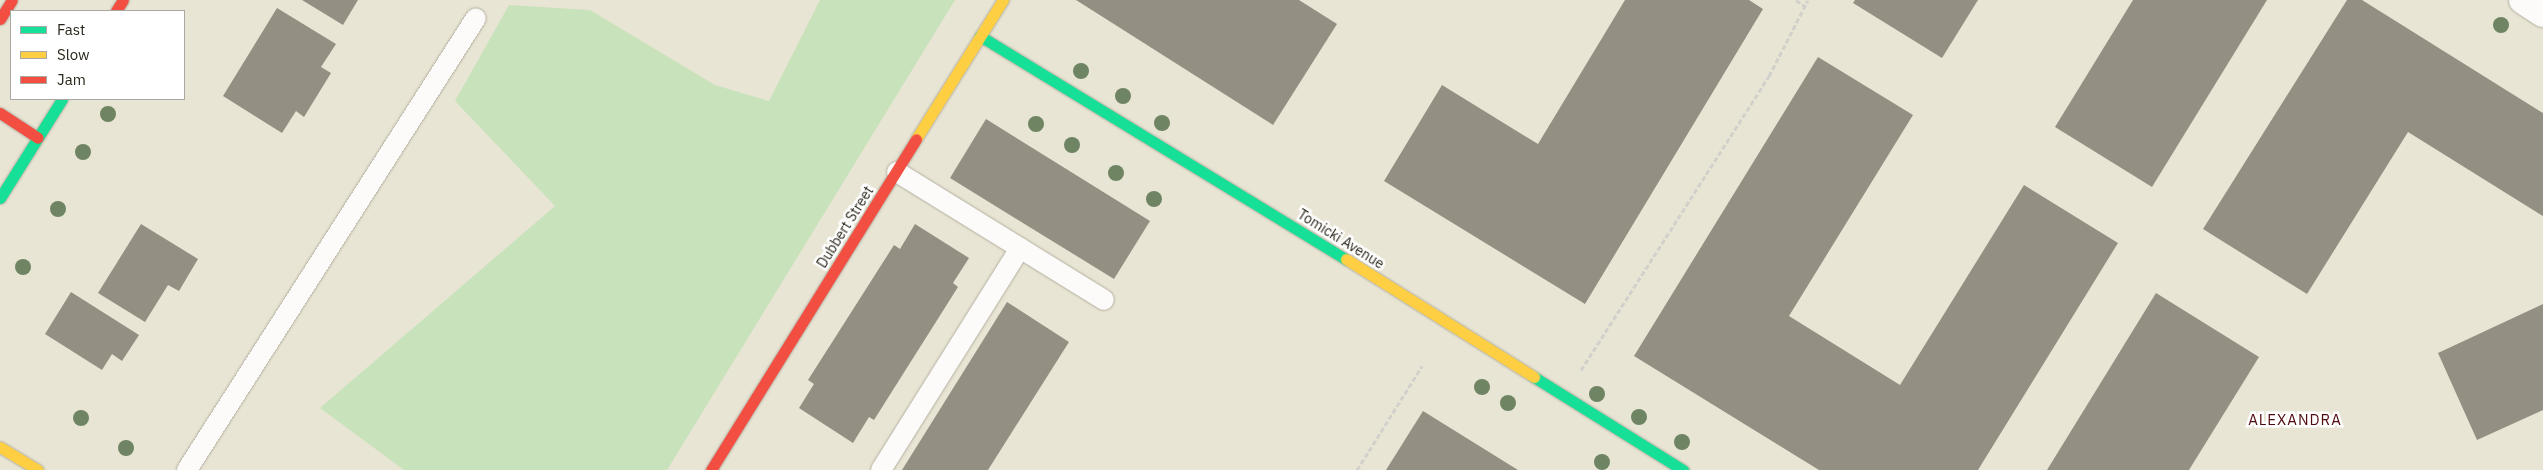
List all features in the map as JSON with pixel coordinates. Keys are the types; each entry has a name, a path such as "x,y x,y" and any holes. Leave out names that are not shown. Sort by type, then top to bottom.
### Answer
{"street":[{"path":"0,19 12,0"},
{"name":"Dubbert Street","path":"712,470 1003,0"},
{"path":"2523,0 2543,13"},
{"name":"Tomicki Avenue","path":"980,36 1230,187 1683,470"},
{"path":"0,198 61,100"},
{"path":"0,113 38,138"},
{"path":"0,447 38,470"}],"lane":[{"path":"187,470 476,18"},
{"path":"897,172 1104,300"},
{"path":"881,470 1020,248"}],"path":[{"path":"1796,0 1805,6"},
{"path":"1577,376 1769,76 1808,0"},
{"path":"1357,470 1422,366"}],"green space":[{"path":"820,0 955,0 667,470 404,470 320,408 555,206 455,101 509,5 590,10 715,85 769,101"}],"building":[{"path":"302,0 358,0 343,25"},
{"path":"1076,0 1299,0 1337,24 1273,125"},
{"path":"1625,0 1749,0 1763,9 1585,304 1384,181 1442,85 1538,144"},
{"path":"1855,0 1978,0 1942,58 1853,3"},
{"path":"2133,0 2267,0 2152,187 2055,127"},
{"path":"2347,0 2362,0 2543,113 2543,216 2408,132 2307,294 2203,229"},
{"path":"277,8 336,44 321,67 331,73 304,117 296,111 282,133 223,96"},
{"path":"1818,57 1913,115 1789,316 1900,385 2024,185 2118,243 1978,470 1819,470 1634,356"},
{"path":"986,119 1150,221 1114,279 950,178"},
{"path":"141,224 198,259 179,291 168,285 145,322 98,293"},
{"path":"915,224 969,258 953,283 958,287 874,420 869,417 853,443 799,408 814,384 808,380 894,245 900,249"},
{"path":"71,292 139,335 122,361 112,354 102,370 45,334"},
{"path":"2156,293 2259,357 2189,470 2047,470"},
{"path":"1007,302 1069,342 988,470 902,470"},
{"path":"2543,304 2543,410 2477,440 2438,353"},
{"path":"1423,411 1518,470 1386,470"}],"traffic: fast":[{"path":"980,36 1346,259"},
{"path":"0,198 61,100"},
{"path":"1534,377 1683,470"}],"traffic: slow":[{"path":"916,139 1003,0"},
{"path":"1346,259 1534,377"},
{"path":"0,447 38,470"}],"traffic: jam":[{"path":"0,19 12,0"},
{"path":"117,10 123,0"},
{"path":"0,113 38,138"},
{"path":"711,470 916,139"}],"district":[{"name":"ALEXANDRA","path":"2295,420"}]}
